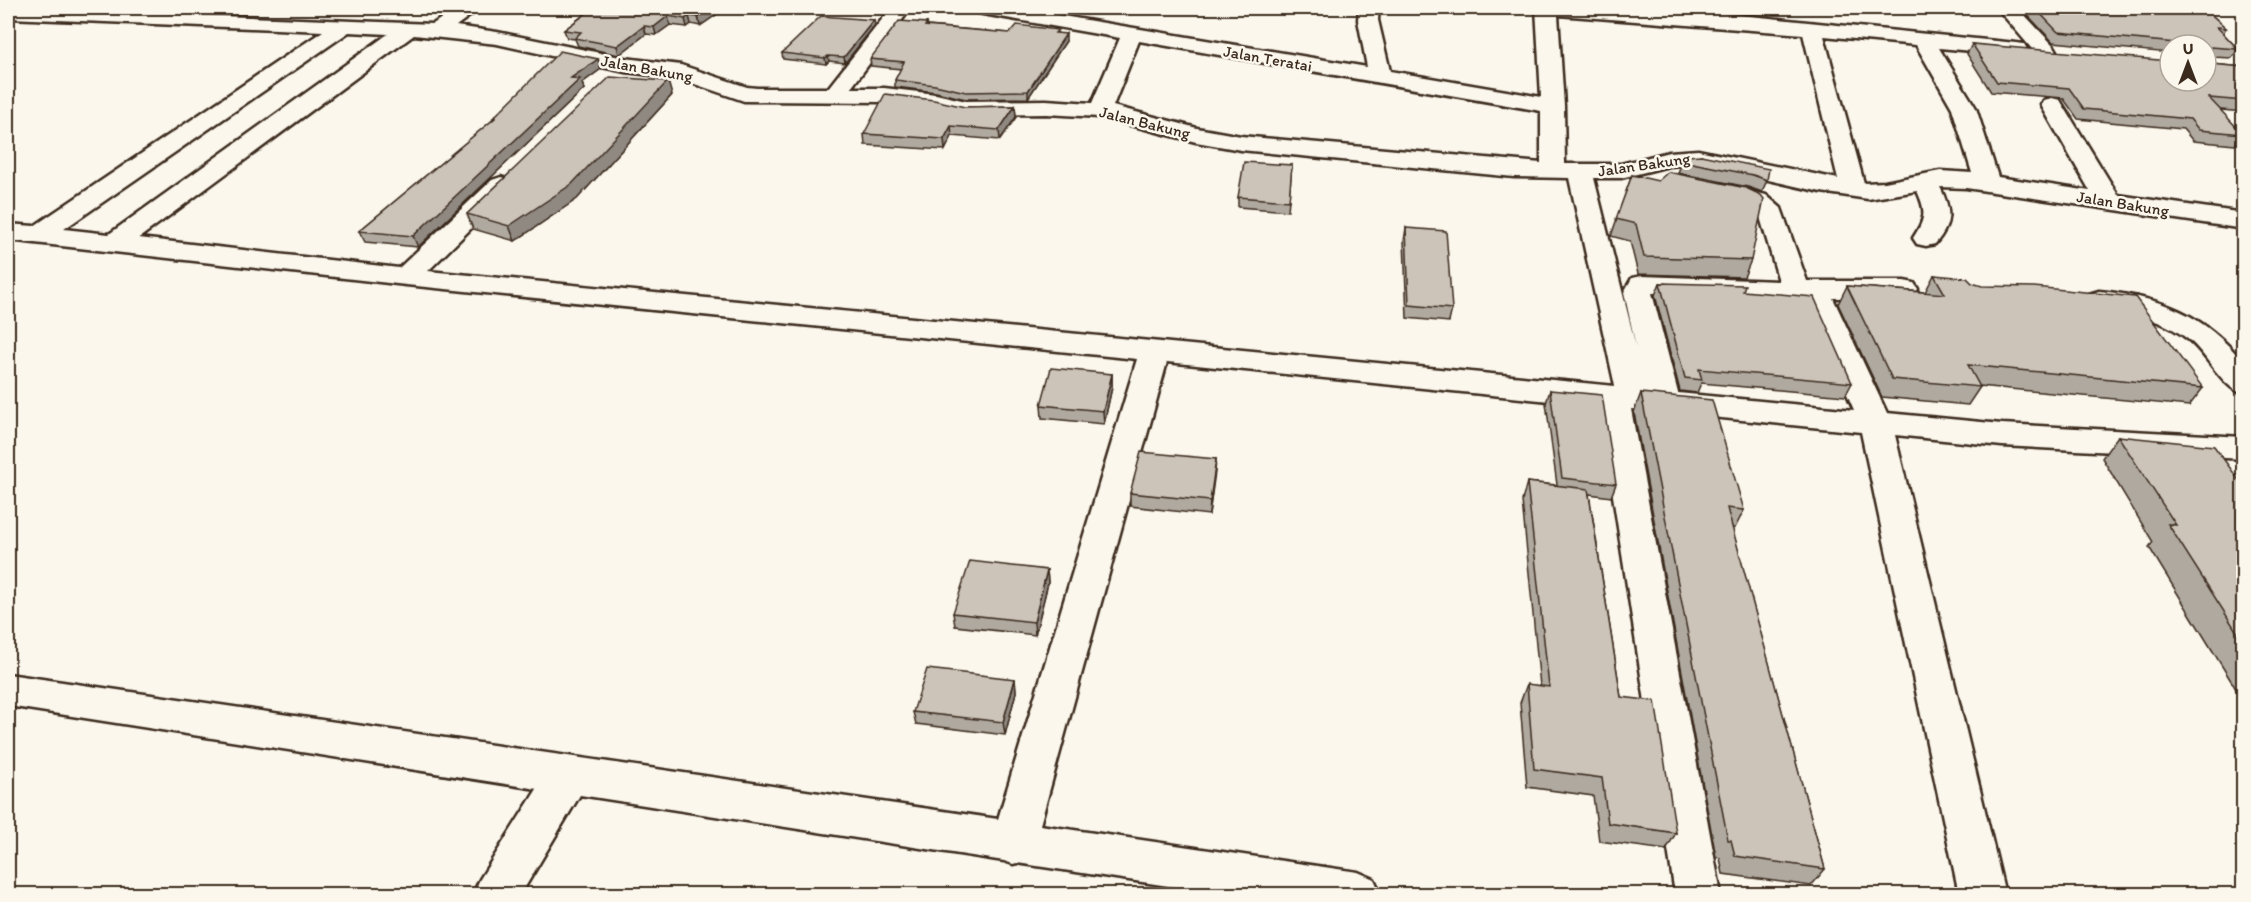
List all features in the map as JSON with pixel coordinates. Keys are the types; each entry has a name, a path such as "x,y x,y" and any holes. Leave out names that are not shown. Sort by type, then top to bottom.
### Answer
{"street":[{"path":"197,21 217,8"},
{"path":"438,30 468,8"},
{"path":"834,95 901,8"},
{"name":"Jalan Teratai","path":"982,8 1553,106"},
{"path":"1369,8 1368,20 1380,78"},
{"path":"1637,398 1567,171 1553,106 1546,8 1738,14 1812,29 2069,53"},
{"path":"2007,8 2046,51"},
{"name":"Jalan Bakung","path":"16,10 197,21 438,30 497,38 617,74 681,72 744,94 917,98 966,108 1046,107 1100,110 1196,135 1241,143 1503,169 1621,171 1669,159 1698,157 1821,184 1853,188 1885,190 1940,179 1987,182 2244,221"},
{"path":"39,234 346,25"},
{"path":"114,243 410,28"},
{"path":"1812,29 1853,188"},
{"path":"1100,110 1132,33"},
{"path":"1924,40 1964,108 1987,182"},
{"path":"2052,105 2109,200"},
{"path":"406,276 516,171"},
{"path":"1621,171 1748,197 1765,205 1772,214 1806,290 1875,421 1982,894"},
{"path":"1924,181 1935,200 1938,213 1936,227 1926,238"},
{"path":"8,232 406,276 2002,435 2244,448"},
{"path":"1698,894 1637,398 1638,292 1642,284 1806,290 1904,289"},
{"path":"2072,299 2130,304 2175,319 2210,342 2244,384"},
{"path":"1013,844 1155,351"},
{"path":"8,690 1013,844 1358,894"},
{"path":"496,894 569,776"}],"building":[{"path":"594,8 713,8 698,17 689,16 685,19 668,16 654,27 644,26 617,46 575,38 581,32 564,30"},
{"path":"2035,8 2204,8 2226,28 2217,27 2238,49 2218,48 2218,33 2158,33 2158,41 2058,32"},
{"path":"821,16 874,20 844,57 828,56 825,58 782,53"},
{"path":"899,21 927,23 925,26 1010,33 1017,25 1058,30 1055,33 1066,34 1028,91 966,92 895,80 904,62 870,59"},
{"path":"1972,44 2158,60 2158,93 2218,93 2218,65 2244,67 2244,101 2209,98 2243,134 2199,130 2190,119 2084,109 2069,88 1997,82"},
{"path":"560,51 598,59 571,78 580,79 413,236 359,231 495,118 493,118"},
{"path":"610,77 668,81 572,184 509,226 467,214"},
{"path":"885,94 934,100 965,107 1015,106 999,130 951,126 944,139 864,134"},
{"path":"1701,155 1769,169 1767,180 1753,175 1682,161 1687,156"},
{"path":"1244,162 1292,165 1289,201 1238,197"},
{"path":"1668,172 1746,188 1761,195 1764,199 1751,260 1644,257 1636,224 1616,219 1632,175 1658,181"},
{"path":"1406,228 1446,231 1452,309 1409,305"},
{"path":"1934,275 1967,278 1972,283 1982,286 2034,287 2135,297 2203,388 1968,365 1980,387 1892,379 1847,286 1945,294"},
{"path":"1660,283 1745,285 1743,291 1814,297 1852,383 1699,369 1702,380 1685,378"},
{"path":"1051,368 1112,374 1103,411 1041,405"},
{"path":"1550,390 1602,395 1616,484 1562,478"},
{"path":"1641,393 1712,400 1744,510 1727,508 1825,869 1735,856 1731,840 1728,840"},
{"path":"2118,436 2214,446 2244,487 2244,643 2168,524 2176,525"},
{"path":"1141,452 1216,459 1210,501 1130,493"},
{"path":"1527,482 1588,489 1621,697 1655,701 1676,833 1608,823 1602,778 1534,769 1527,684 1549,687"},
{"path":"970,561 1047,570 1034,622 953,613"},
{"path":"927,669 1015,679 1003,722 913,712"}]}
